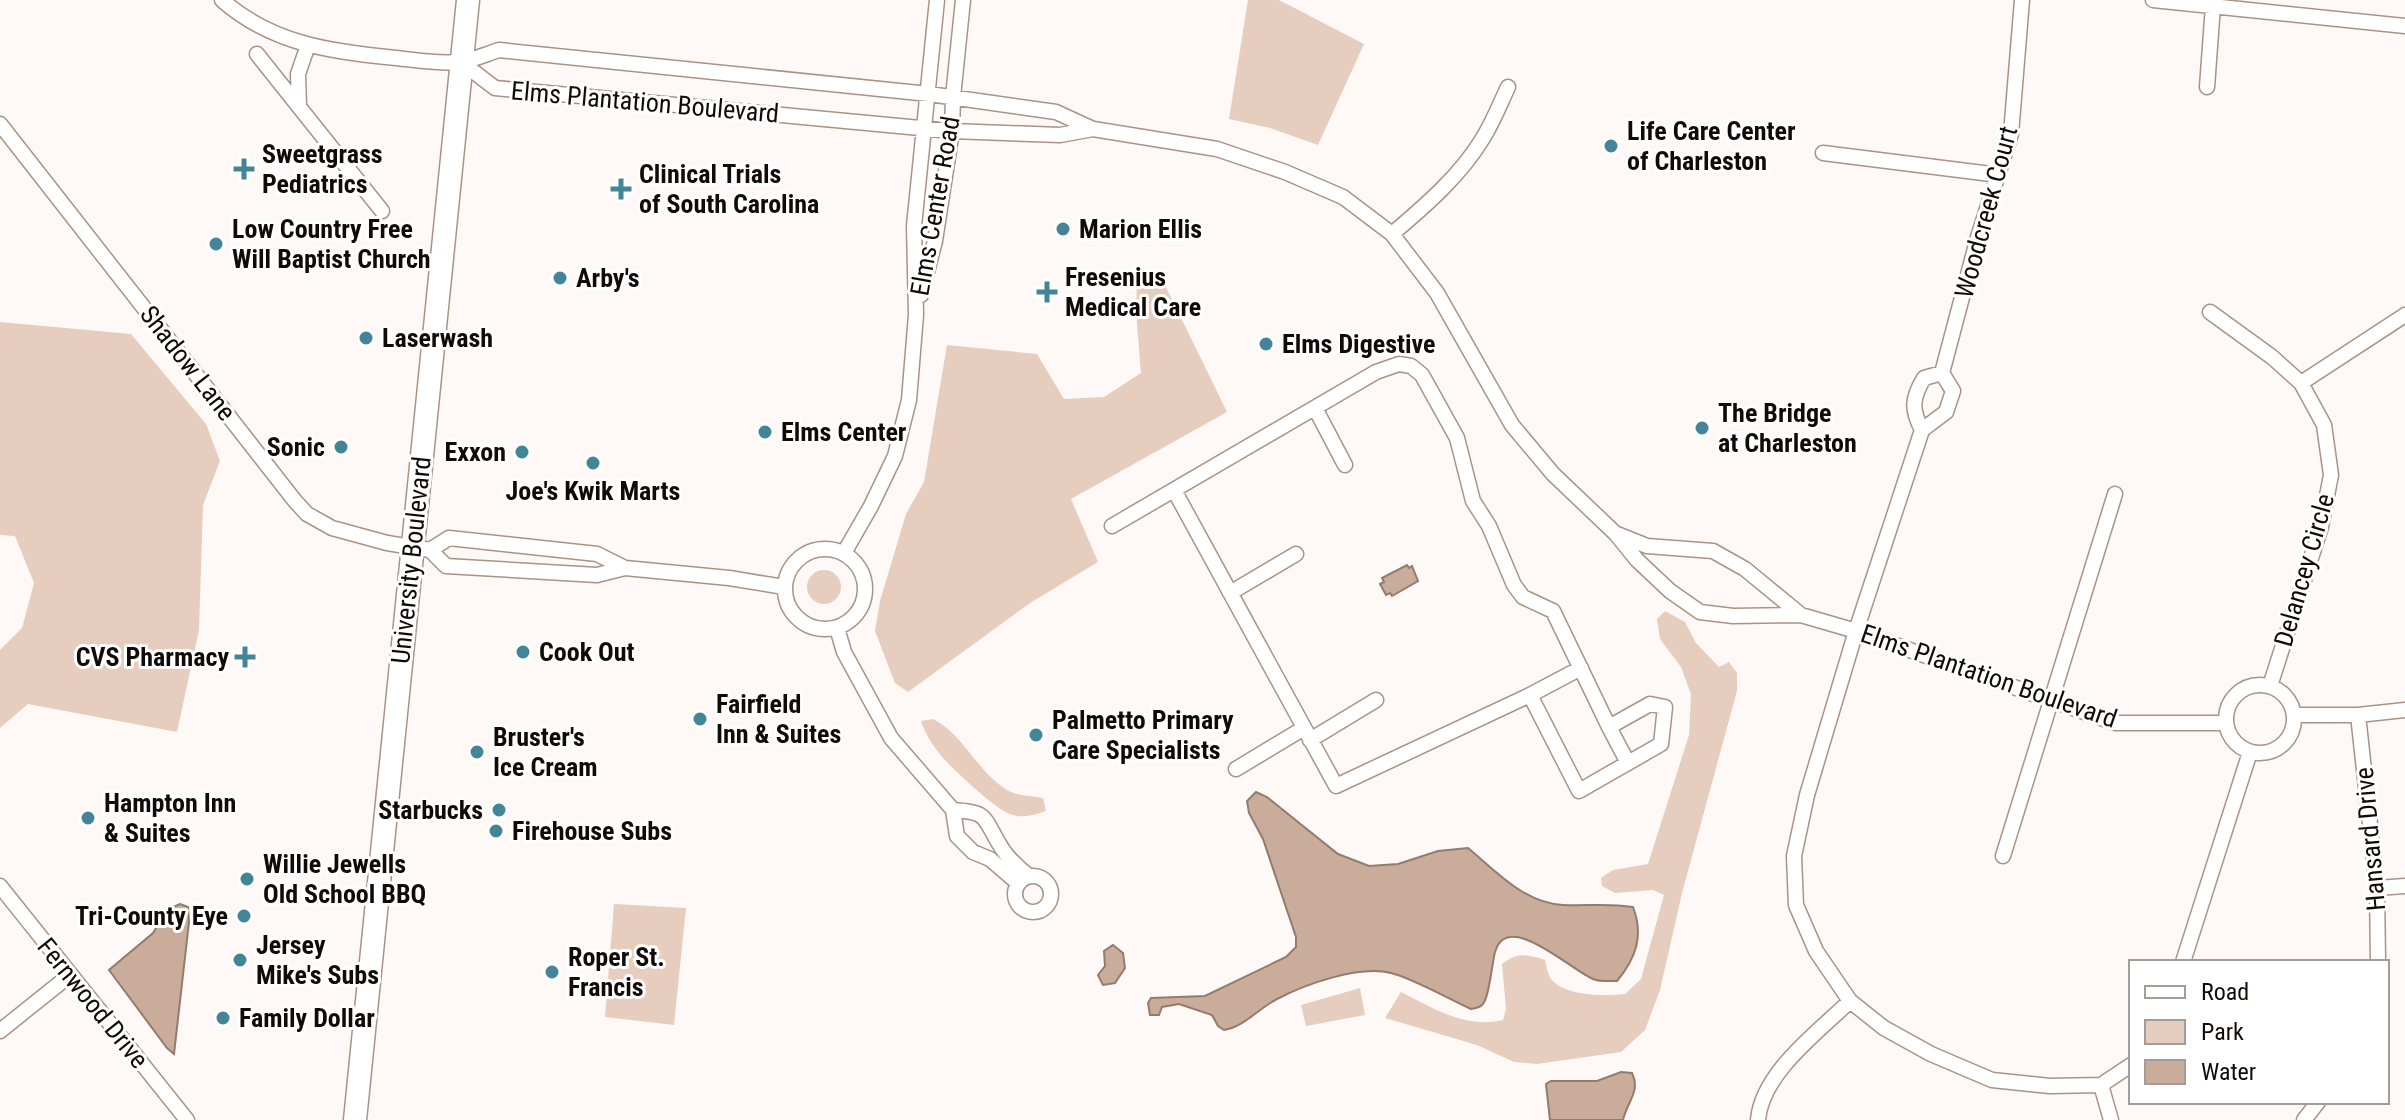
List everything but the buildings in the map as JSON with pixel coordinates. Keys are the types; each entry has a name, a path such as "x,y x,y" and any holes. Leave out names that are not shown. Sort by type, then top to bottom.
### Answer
{"main road":[{"name":"University Boulevard","path":"355,1120 421,548 468,0"}],"street":[{"path":"222,0 266,30 326,51 461,62"},
{"name":"Elms Center Road","path":"844,553 895,456 909,400 916,315 914,226 937,0"},
{"name":"Elms Center Road","path":"916,315 935,241 952,131 963,0"},
{"name":"Woodcreek Court","path":"1922,430 1946,412 1953,391 1942,373 1978,237 2011,134 2022,0"},
{"path":"2153,0 2405,26"},
{"path":"2207,87 2213,6"},
{"path":"300,109 298,74 308,45"},
{"name":"Elms Plantation Boulevard","path":"461,62 499,50 953,97 1056,112 1093,129 1217,149 1285,172 1343,197 1392,234 1437,293 1512,425 1553,474 1616,534 1637,560 1670,591 1700,612 1733,616 1801,615 1856,631 2115,723 2226,723"},
{"path":"257,54 382,211"},
{"name":"Elms Plantation Boulevard","path":"461,62 495,88 952,131 1060,135 1093,129"},
{"path":"1392,234 1420,211 1458,172 1483,138 1508,87"},
{"name":"Shadow Lane","path":"0,124 307,514 332,528 421,548"},
{"path":"1823,153 1999,175"},
{"name":"Delancey Circle","path":"2210,312 2272,357 2301,383 2324,425 2331,475 2321,527 2270,686"},
{"path":"2301,383 2405,315"},
{"path":"1112,526 1376,372 1399,364 1411,366 1422,375 1457,438 1473,501 1489,526 1514,585 1523,597 1553,611 1628,763"},
{"path":"1942,373 1924,378 1914,395 1913,412 1922,430 1856,631 1807,795 1794,856 1796,905 1816,951 1850,1001 1884,1028 1919,1048 1992,1080 2050,1086 2101,1085 2129,1066"},
{"path":"1315,408 1345,465"},
{"path":"1174,490 1336,786 1581,668"},
{"path":"2003,856 2115,494"},
{"name":"Elms Plantation Boulevard","path":"1616,534 1647,546 1713,551 1745,569 1801,615"},
{"path":"421,548 449,538 597,554 625,568"},
{"path":"421,548 446,566 597,575 625,568 729,578 784,587"},
{"path":"827,548 844,553 859,567 865,591 857,614 837,628 811,627 800,621 785,600 786,574 803,554 814,549 827,548"},
{"path":"1230,593 1296,554"},
{"path":"837,628 844,652 891,738 953,810 957,836 973,852 1024,880 983,816 953,810"},
{"path":"2257,685 2270,686 2282,692 2291,703 2294,715 2293,729 2287,741 2277,749 2264,753 2250,752 2238,746 2226,723 2227,709 2233,697 2244,688 2257,685"},
{"path":"1530,695 1579,791 1661,744 1665,707 1650,704 1609,727"},
{"path":"1236,769 1376,700"},
{"path":"2294,715 2358,715 2405,710"},
{"name":"Hansard Drive","path":"2358,715 2377,888 2378,960"},
{"path":"2184,960 2250,752"},
{"name":"Fernwood Drive","path":"0,886 187,1120"},
{"path":"2377,888 2405,886"},
{"path":"0,1031 70,975"},
{"path":"1758,1120 1759,1104 1769,1084 1786,1063 1850,1001"},
{"path":"2101,1085 2111,1120"},
{"path":"2304,1120 2316,1104"}],"green space":[{"path":"1248,0 1279,0 1364,44 1318,145 1270,128 1229,119"},
{"path":"1137,281 1164,283 1227,412 1071,499 1098,562 1030,603 908,692 895,683 875,631 880,601 906,514 924,482 947,345 1037,354 1064,399 1104,397 1141,373"},
{"path":"0,322 131,334 206,424 220,461 203,505 199,630 177,732 28,704 0,728 0,650 22,628 34,583 15,536 0,535"},
{"path":"824,570 836,575 841,587 836,599 824,604 812,599 807,587 812,575"},
{"path":"1665,611 1685,622 1696,643 1719,667 1729,662 1737,673 1737,691 1682,893 1660,990 1645,1030 1621,1052 1537,1064 1514,1062 1477,1045 1385,1018 1401,992 1462,1019 1476,1022 1503,1020 1506,1009 1502,964 1517,956 1527,955 1545,960 1551,979 1576,992 1625,994 1641,979 1664,895 1653,890 1615,893 1602,886 1601,878 1613,870 1648,864 1689,735 1691,694 1681,667 1660,639 1657,619"},
{"path":"933,719 954,735 999,785 1011,792 1043,798 1046,811 1028,816 1014,815 1003,811 984,796 952,767 931,742 921,721"},
{"path":"614,904 686,908 674,1025 605,1017"},
{"path":"1360,988 1365,1015 1306,1026 1301,1005"}],"water":[{"path":"1407,565 1409,568 1412,566 1418,581 1392,596 1390,593 1386,595 1380,584 1384,582 1382,578"},
{"path":"1256,792 1267,797 1338,854 1369,866 1398,864 1438,851 1468,848 1511,884 1549,903 1633,907 1638,937 1629,964 1617,981 1599,981 1540,946 1512,937 1502,940 1495,952 1484,1002 1480,1007 1471,1009 1409,979 1378,971 1333,977 1303,987 1224,1030 1212,1015 1179,1004 1162,1007 1159,1015 1150,1015 1148,1003 1151,998 1205,996 1286,957 1296,947 1296,937 1263,839 1249,813 1247,801"},
{"path":"180,904 188,907 189,922 174,1054 109,970 153,933 168,909"},
{"path":"1113,945 1123,953 1125,968 1115,983 1103,985 1098,975 1105,966 1104,951"},
{"path":"1621,1072 1632,1073 1635,1085 1623,1120 1550,1120 1546,1084 1551,1081 1597,1081"}],"place":[{"name":"Life Care Center of Charleston","path":"1611,146"},
{"name":"Sweetgrass Pediatrics","path":"244,169"},
{"name":"Clinical Trials of South Carolina","path":"621,189"},
{"name":"Marion Ellis","path":"1063,229"},
{"name":"Low Country Free Will Baptist Church","path":"216,244"},
{"name":"Arby's","path":"560,278"},
{"name":"Fresenius Medical Care","path":"1047,292"},
{"name":"Laserwash","path":"366,338"},
{"name":"Elms Digestive","path":"1266,344"},
{"name":"The Bridge at Charleston","path":"1702,428"},
{"name":"Elms Center","path":"765,432"},
{"name":"Sonic","path":"341,447"},
{"name":"Exxon","path":"522,452"},
{"name":"Joe's Kwik Marts","path":"593,463"},
{"name":"Cook Out","path":"523,652"},
{"name":"CVS Pharmacy","path":"245,657"},
{"name":"Fairfield Inn & Suites","path":"700,719"},
{"name":"Palmetto Primary Care Specialists","path":"1036,735"},
{"name":"Bruster's Ice Cream","path":"477,752"},
{"name":"Starbucks","path":"499,810"},
{"name":"Hampton Inn & Suites","path":"88,818"},
{"name":"Firehouse Subs","path":"496,831"},
{"name":"Willie Jewells Old School BBQ","path":"247,879"},
{"name":"Tri-County Eye","path":"244,916"},
{"name":"Jersey Mike's Subs","path":"240,960"},
{"name":"Roper St. Francis","path":"552,972"},
{"name":"Family Dollar","path":"223,1018"}]}
